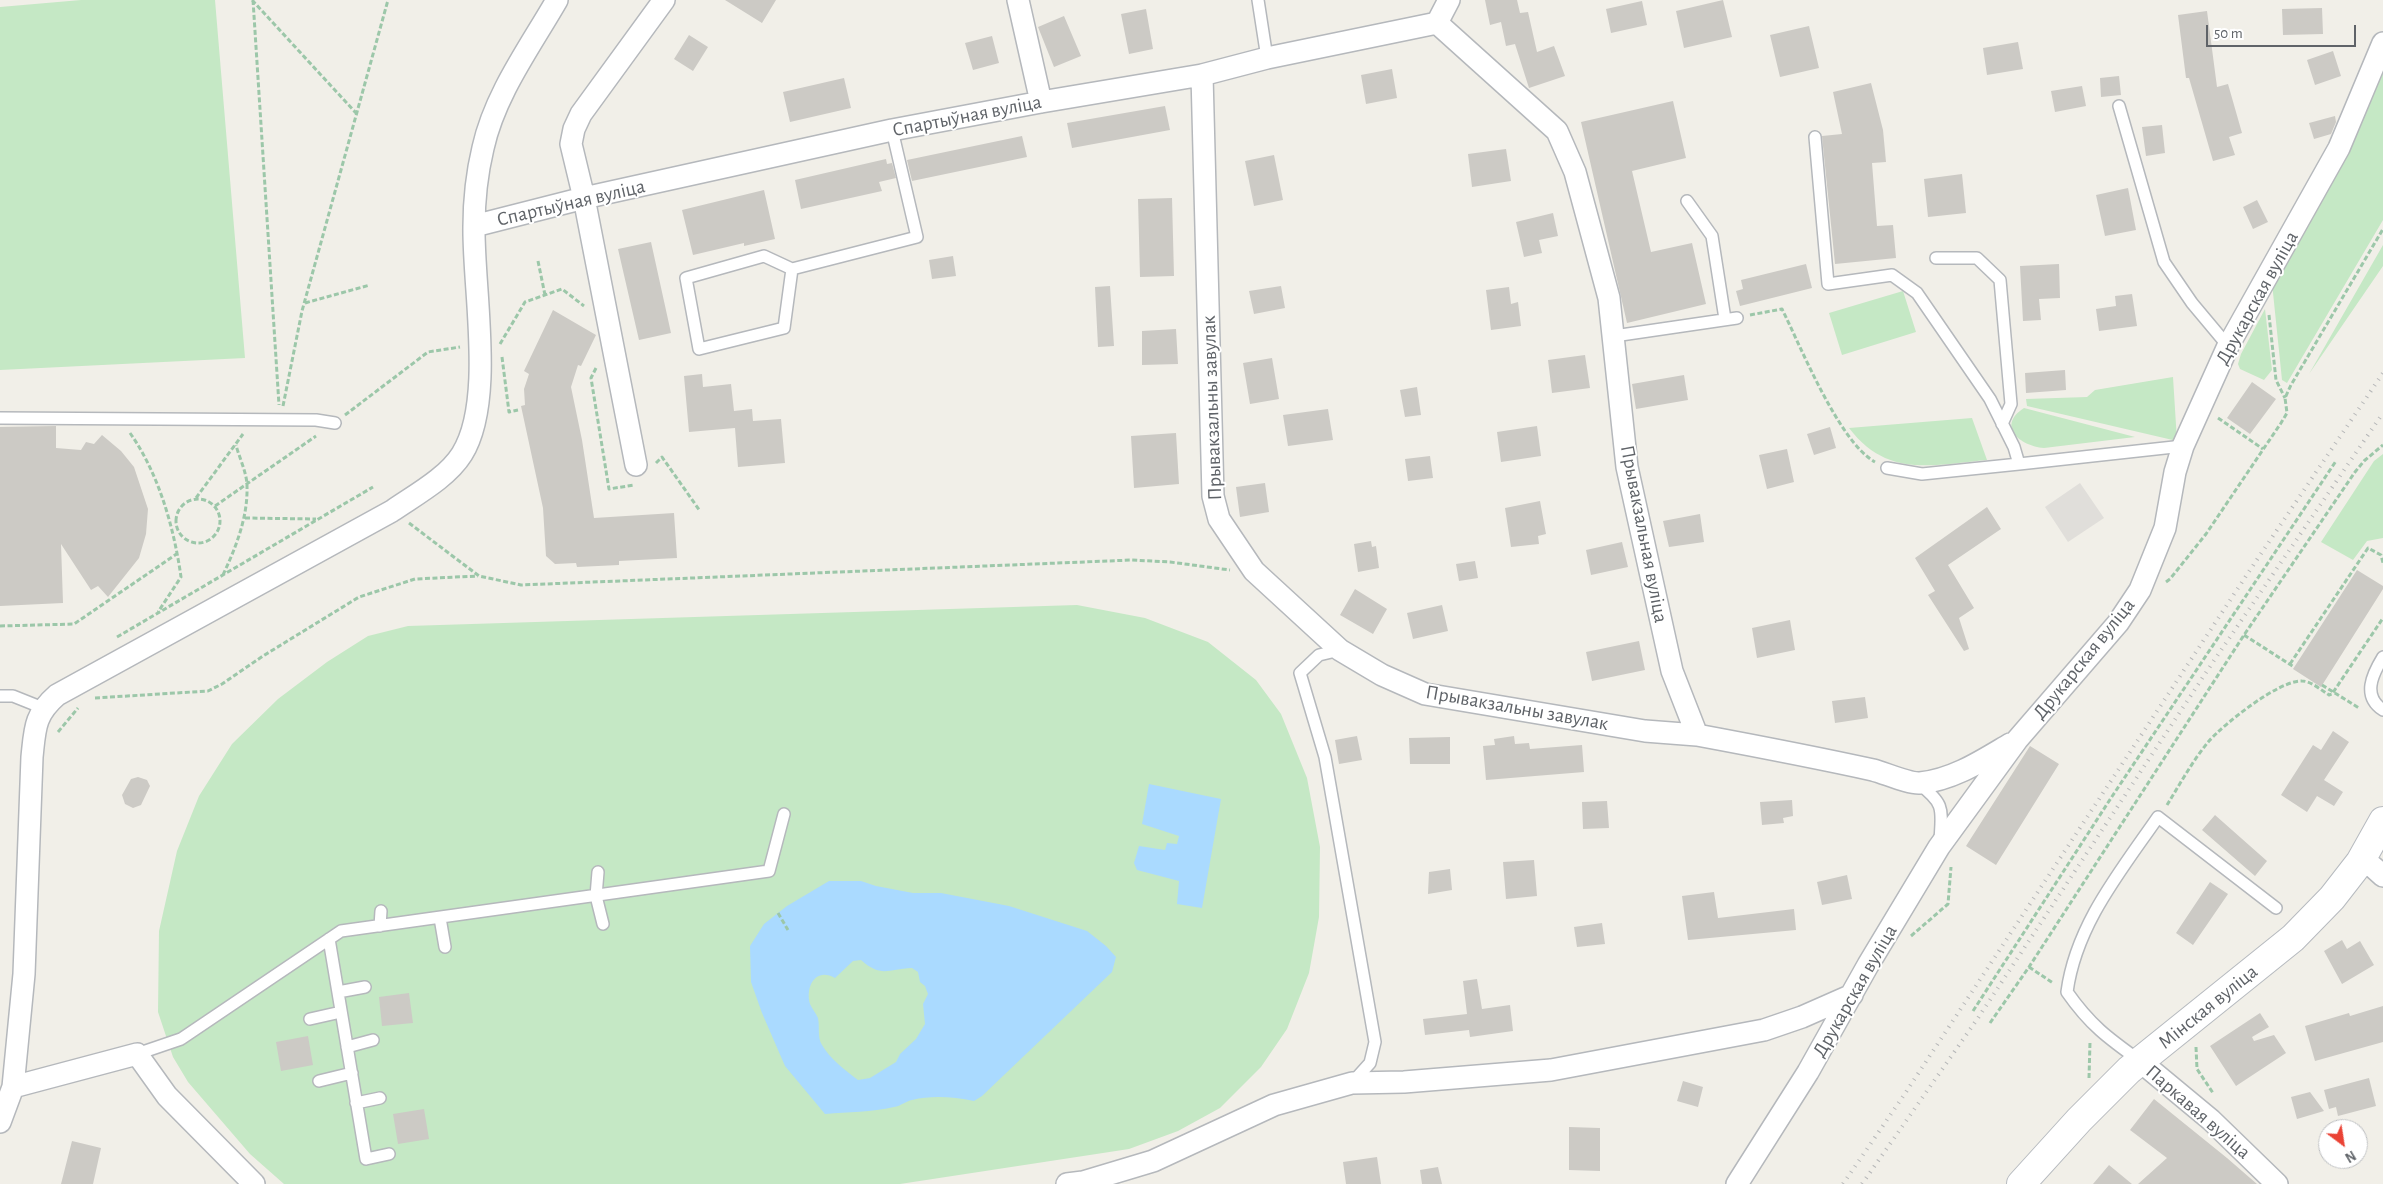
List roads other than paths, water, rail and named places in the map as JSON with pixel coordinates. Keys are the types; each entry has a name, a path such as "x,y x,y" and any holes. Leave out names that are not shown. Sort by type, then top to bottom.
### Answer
{"street":[{"path":"0,1122 12,1087 24,974 32,757 35,724 43,708 57,695 392,511 432,483 462,455 471,436 476,419 479,397 479,344 474,226 483,148 493,112 557,0"},
{"path":"642,471 571,144 574,129 581,114 664,0"},
{"path":"1018,0 1041,102"},
{"path":"1437,23 1449,0"},
{"name":"Спартыўная вуліца","path":"474,226 584,198 892,130 1041,102 1202,75 1267,58 1437,23"},
{"name":"Прывакзальная вуліца","path":"1437,23 1557,131 1575,172 1609,298 1627,467 1672,671 1697,735"},
{"name":"Друкарская вуліца","path":"1737,1184 1808,1072 1939,847 2017,740 2118,623 2140,590 2165,528 2175,472 2183,446 2228,346 2339,148 2383,42"},
{"name":"Прывакзальны завулак","path":"1202,75 1213,496 1219,520 1254,571 1340,650 1382,675 1424,694 1645,731 1697,735"},
{"path":"1697,735 1819,758 1883,773 1919,784 1947,777 2017,740"},
{"name":"Мінская вуліца","path":"2021,1184 2079,1120 2129,1070 2293,938 2332,898 2360,862 2383,821"},
{"path":"2360,862 2373,867 2383,876"},
{"path":"1067,1184 1083,1182 1153,1161 1274,1105 1352,1083 1404,1082 1550,1070 1764,1030 1802,1017 1852,995"},
{"path":"12,1087 137,1054 168,1096 254,1184"},
{"name":"Паркавая вуліца","path":"2141,1062 2211,1120 2276,1184"}],"lane":[{"path":"1258,0 1267,58"},
{"path":"2119,106 2164,262 2192,303 2228,346"},
{"path":"792,270 784,328 699,349 686,278 764,256 792,270 917,237 892,130"},
{"path":"1815,137 1828,284 1892,275 1917,293 1990,399 2014,447 2019,464"},
{"path":"1614,336 1731,319 1712,236 1687,201"},
{"path":"1936,258 1977,258 2000,280 2011,404 2002,424"},
{"path":"0,418 316,420 335,423"},
{"path":"1887,468 1922,474 2183,446"},
{"path":"1340,650 1319,655 1300,673 1325,757 1375,1042 1370,1062 1352,1083"},
{"path":"2383,657 2373,674 2370,693 2377,706 2383,710"},
{"path":"0,696 13,696 43,708"},
{"path":"1919,784 1936,797 1942,810 1939,847"},
{"path":"137,1054 180,1039 341,932 769,871 784,814"},
{"path":"2141,1062 2090,1024 2067,992 2075,956 2086,927 2104,895 2158,817 2276,908"},
{"path":"598,872 596,896 603,924"},
{"path":"380,926 381,911"},
{"path":"440,918 445,947"},
{"path":"329,939 366,1159 389,1154"},
{"path":"338,992 365,987"},
{"path":"310,1019 341,1012"},
{"path":"347,1047 373,1040"},
{"path":"319,1081 352,1074"},
{"path":"356,1103 380,1098"}],"water":[{"path":"1149,784 1221,799 1202,908 1177,904 1179,881 1137,870 1134,863 1139,846 1165,850 1167,843 1177,844 1179,836 1142,824"},
{"path":"829,881 861,881 913,893 941,893 1009,906 1087,931 1106,946 1116,957 1112,972 982,1096 974,1101 928,1097 885,1109 825,1114 785,1066 751,982 750,946 764,924 787,906","holes":["861,960 868,966 880,971 912,968 918,972 920,982 925,986 928,994 923,1004 925,1024 916,1039 900,1054 896,1062 870,1078 858,1080 833,1060 822,1045 818,1018 810,1004 809,991 817,977 828,975 835,978 853,961"]}],"railway":[{"path":"1843,1184 1904,1095 2250,570 2383,373"},
{"path":"1862,1184 1978,1018 2213,662 2383,413"}]}
